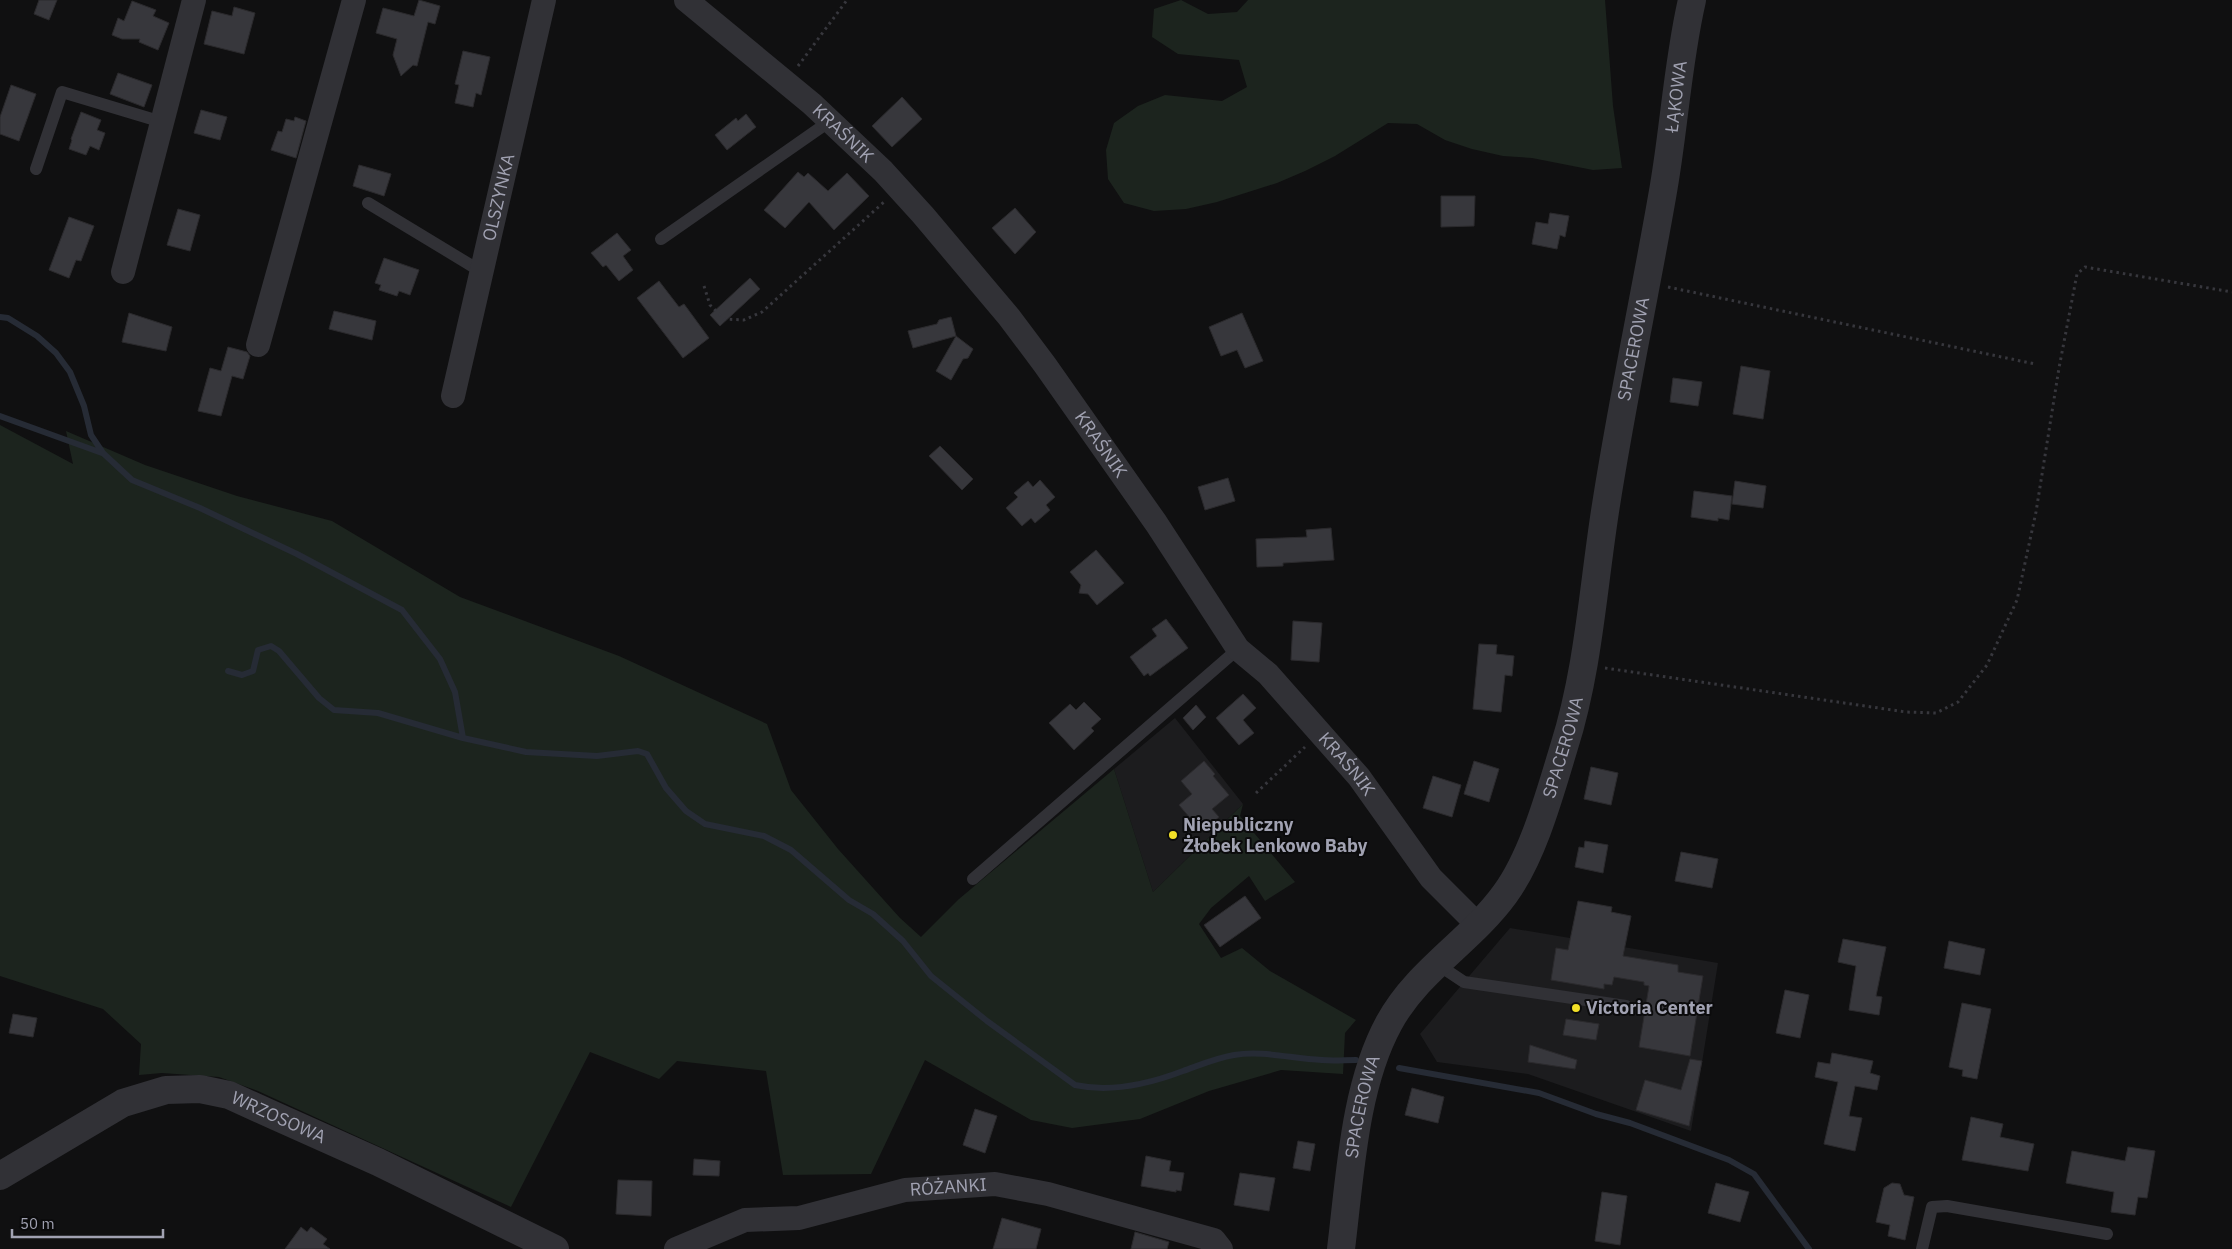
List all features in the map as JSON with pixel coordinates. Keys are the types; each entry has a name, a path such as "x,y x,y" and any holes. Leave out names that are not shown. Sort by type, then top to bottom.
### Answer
{"street":[{"path":"122,272 194,0"},
{"path":"258,345 354,0"},
{"name":"OLSZYNKA","path":"453,396 544,0"},
{"name":"KRAŚNIK","path":"686,0 830,121 899,189 1009,317 1156,523 1238,649 1268,674 1359,777 1431,878 1477,924"},
{"name":"ŁĄKOWA","path":"1663,193 1679,70 1692,0"},
{"name":"SPACEROWA","path":"1341,1249 1357,1129 1373,1061 1388,1024 1402,1002 1504,895 1520,870 1565,745 1584,664 1606,508 1663,193"},
{"name":"WRZOSOWA","path":"0,1176 123,1103 166,1090 200,1089 229,1096 273,1115 387,1167 555,1249"},
{"name":"RÓŻANKI","path":"676,1249 745,1220 799,1218 905,1190 995,1184 1048,1194 1214,1240 1221,1249"}],"lane":[{"path":"36,169 62,92 162,122"},
{"path":"661,239 830,121"},
{"path":"368,203 482,272"},
{"path":"973,879 1238,649"},
{"path":"1437,964 1464,982 1626,1006"},
{"path":"1922,1249 1932,1207 1947,1206 2107,1234"}],"path":[{"path":"786,83 847,0"},
{"path":"704,286 710,305 724,319 744,320 762,312 899,189"},
{"path":"1584,664 1906,712 1936,713 1958,702 1987,665 2017,600 2036,512 2059,368 2077,274 2085,267 2232,292"},
{"path":"1646,282 2034,364"},
{"path":"1256,793 1320,733"}],"shaded area":[{"path":"1181,0 1208,14 1237,12 1248,0 1605,0 1613,106 1622,168 1593,170 1532,158 1503,156 1445,140 1417,124 1388,123 1335,156 1305,171 1277,183 1217,202 1186,209 1154,211 1124,203 1108,179 1106,150 1114,123 1138,106 1165,95 1222,101 1247,87 1239,60 1178,54 1152,37 1154,9"},
{"path":"0,425 73,464 66,431 145,465 237,496 332,521 460,597 619,656 767,724 791,790 838,849 900,918 921,937 959,899 1114,769 1153,892 1243,804 1240,816 1295,882 1265,901 1249,876 1211,908 1199,924 1221,958 1242,948 1270,971 1356,1020 1345,1033 1343,1074 1281,1070 1209,1091 1140,1119 1072,1128 1031,1120 925,1060 871,1174 783,1175 766,1071 677,1061 659,1079 590,1052 511,1207 258,1091 219,1077 162,1073 139,1075 141,1044 103,1009 0,976"},
{"name":"Niepubliczny Żłobek Lenkowo Baby","path":"1175,718 1243,804 1153,892 1114,769"},
{"name":"Victoria Center","path":"1510,928 1718,963 1691,1131 1528,1074 1437,1062 1420,1034"}],"building":[{"path":"39,0 57,0 49,20 34,14"},
{"path":"419,0 440,6 435,24 428,22 417,66 413,65 401,76 393,55 397,39 376,33 383,8 414,16"},
{"path":"132,1 156,10 153,16 169,23 158,50 139,42 140,39 122,39 112,35 118,18 124,21"},
{"path":"234,7 255,13 244,54 204,44 212,11 232,16"},
{"path":"463,51 490,57 481,95 476,93 473,107 455,103 459,85 455,84"},
{"path":"118,73 152,85 144,107 110,94"},
{"path":"11,85 36,94 19,141 0,134 0,117"},
{"path":"902,97 922,119 892,147 872,126"},
{"path":"201,110 227,117 220,140 194,133"},
{"path":"81,112 101,120 97,130 105,133 99,150 90,146 86,155 69,149"},
{"path":"746,114 756,127 727,150 715,135 736,118 738,121"},
{"path":"295,117 306,121 296,158 271,150 278,131 282,132 286,119 294,121"},
{"path":"359,165 391,174 384,196 353,186"},
{"path":"798,172 804,177 808,173 828,191 847,173 869,196 834,230 809,202 785,228 764,210"},
{"path":"1441,196 1475,196 1474,226 1441,227"},
{"path":"1015,208 1036,232 1015,254 992,228"},
{"path":"178,209 200,215 190,251 167,245"},
{"path":"1550,213 1569,216 1565,237 1560,235 1557,249 1532,244 1536,222 1548,224"},
{"path":"69,217 94,226 81,261 76,260 69,278 49,270"},
{"path":"617,233 631,250 623,256 633,270 619,281 606,265 603,267 591,253"},
{"path":"384,258 419,270 410,295 399,291 397,296 379,290 381,285 375,283"},
{"path":"750,278 760,289 720,326 710,315"},
{"path":"659,281 679,307 684,304 709,338 683,358 637,298"},
{"path":"334,311 376,321 372,340 329,329"},
{"path":"129,313 172,327 166,351 122,342"},
{"path":"1242,313 1263,361 1245,368 1237,350 1221,356 1209,327"},
{"path":"951,317 956,336 913,348 908,331 937,324 939,320"},
{"path":"956,336 973,349 968,358 963,359 951,380 936,371"},
{"path":"228,347 247,352 250,356 243,379 232,376 221,416 198,411 210,368 221,371"},
{"path":"1741,366 1770,371 1763,419 1733,414"},
{"path":"1673,378 1702,382 1698,406 1670,402"},
{"path":"940,446 973,479 962,490 929,456"},
{"path":"1228,478 1235,501 1205,510 1198,487"},
{"path":"1040,480 1055,497 1046,505 1050,510 1035,523 1031,518 1022,526 1006,508 1018,497 1014,493 1028,481 1033,487"},
{"path":"1735,481 1766,486 1763,508 1732,504"},
{"path":"1694,491 1732,496 1729,520 1718,518 1718,521 1691,517"},
{"path":"1331,528 1334,560 1283,563 1283,566 1257,567 1256,539 1307,537 1306,530"},
{"path":"1096,550 1124,583 1097,605 1088,594 1079,593 1081,585 1070,572"},
{"path":"1166,619 1188,648 1150,676 1148,673 1144,676 1130,657 1157,636 1152,629"},
{"path":"1293,621 1322,623 1319,662 1291,660"},
{"path":"1479,644 1497,645 1496,654 1514,656 1512,676 1505,675 1501,712 1473,709"},
{"path":"1243,694 1256,708 1243,720 1254,733 1239,745 1216,718"},
{"path":"1084,702 1101,719 1091,728 1094,731 1074,750 1049,723 1070,704 1076,710"},
{"path":"1196,705 1206,717 1193,730 1183,718"},
{"path":"1204,761 1215,774 1213,776 1229,795 1212,809 1219,817 1202,832 1179,805 1192,794 1181,781"},
{"path":"1474,761 1499,769 1489,802 1464,794"},
{"path":"1591,767 1618,773 1611,805 1584,799"},
{"path":"1433,776 1461,785 1452,817 1423,808"},
{"path":"1585,841 1608,845 1603,873 1575,867 1579,847 1584,848"},
{"path":"1681,852 1718,859 1712,888 1675,881"},
{"path":"1245,896 1261,918 1220,947 1204,925"},
{"path":"1578,901 1612,907 1611,912 1631,916 1623,956 1678,965 1678,972 1703,976 1690,1056 1639,1047 1649,986 1644,985 1644,982 1614,977 1612,985 1604,984 1604,989 1551,980 1556,948 1568,950"},
{"path":"1843,939 1886,947 1876,996 1882,997 1879,1015 1849,1010 1856,966 1838,962"},
{"path":"1949,941 1985,949 1980,975 1944,968"},
{"path":"1785,990 1809,995 1800,1038 1776,1033"},
{"path":"1962,1003 1991,1009 1977,1079 1962,1076 1963,1070 1949,1067"},
{"path":"13,1014 37,1018 33,1037 9,1033"},
{"path":"1566,1019 1599,1024 1596,1040 1563,1035"},
{"path":"1530,1045 1577,1060 1575,1069 1528,1062"},
{"path":"1832,1053 1873,1061 1870,1073 1880,1076 1877,1090 1855,1086 1849,1116 1862,1118 1855,1151 1824,1144 1838,1082 1815,1077 1818,1062 1830,1064"},
{"path":"1690,1059 1702,1061 1689,1126 1636,1110 1645,1080 1681,1090"},
{"path":"1412,1088 1444,1097 1438,1123 1405,1115"},
{"path":"975,1109 997,1116 985,1153 963,1145"},
{"path":"1971,1117 2003,1124 2000,1137 2034,1144 2028,1171 1962,1160"},
{"path":"1298,1141 1315,1144 1310,1171 1293,1168"},
{"path":"2128,1147 2155,1151 2147,1198 2138,1197 2135,1215 2111,1212 2114,1192 2066,1183 2072,1151 2125,1161"},
{"path":"1146,1156 1171,1161 1169,1171 1184,1173 1181,1191 1176,1190 1176,1192 1141,1186"},
{"path":"694,1159 720,1161 719,1176 693,1175"},
{"path":"1240,1173 1275,1178 1269,1211 1234,1205"},
{"path":"618,1180 652,1181 651,1216 616,1214"},
{"path":"1716,1183 1749,1192 1740,1222 1708,1213"},
{"path":"1892,1183 1900,1184 1904,1195 1914,1197 1905,1240 1888,1236 1890,1225 1876,1222 1884,1188"},
{"path":"1602,1192 1627,1196 1620,1245 1595,1241"},
{"path":"1002,1218 1041,1229 1036,1249 993,1249"},
{"path":"301,1227 307,1232 311,1227 327,1239 323,1244 330,1249 285,1249"},
{"path":"1135,1232 1169,1242 1167,1249 1131,1249"}],"waterway":[{"path":"0,317 8,318 37,336 56,353 70,372 84,406 91,435 103,453 132,480 200,508 297,554 402,610 440,659 455,692 463,738"},
{"path":"0,416 102,453"},
{"path":"228,671 242,675 253,671 258,650 271,646 279,651 319,698 334,710 378,713 463,738 526,752 597,756 638,751 647,754 666,788 686,811 705,824 764,836 791,850 849,900 873,914 903,941 931,976 987,1021 1075,1085 1103,1088 1130,1086 1157,1080 1221,1058 1245,1054 1267,1054 1326,1060 1356,1060"},
{"path":"1399,1068 1539,1093 1596,1114 1630,1123 1729,1160 1754,1174 1809,1249"}],"place":[{"name":"Niepubliczny Żłobek Lenkowo Baby","path":"1173,835"},
{"name":"Victoria Center","path":"1576,1008"}]}
